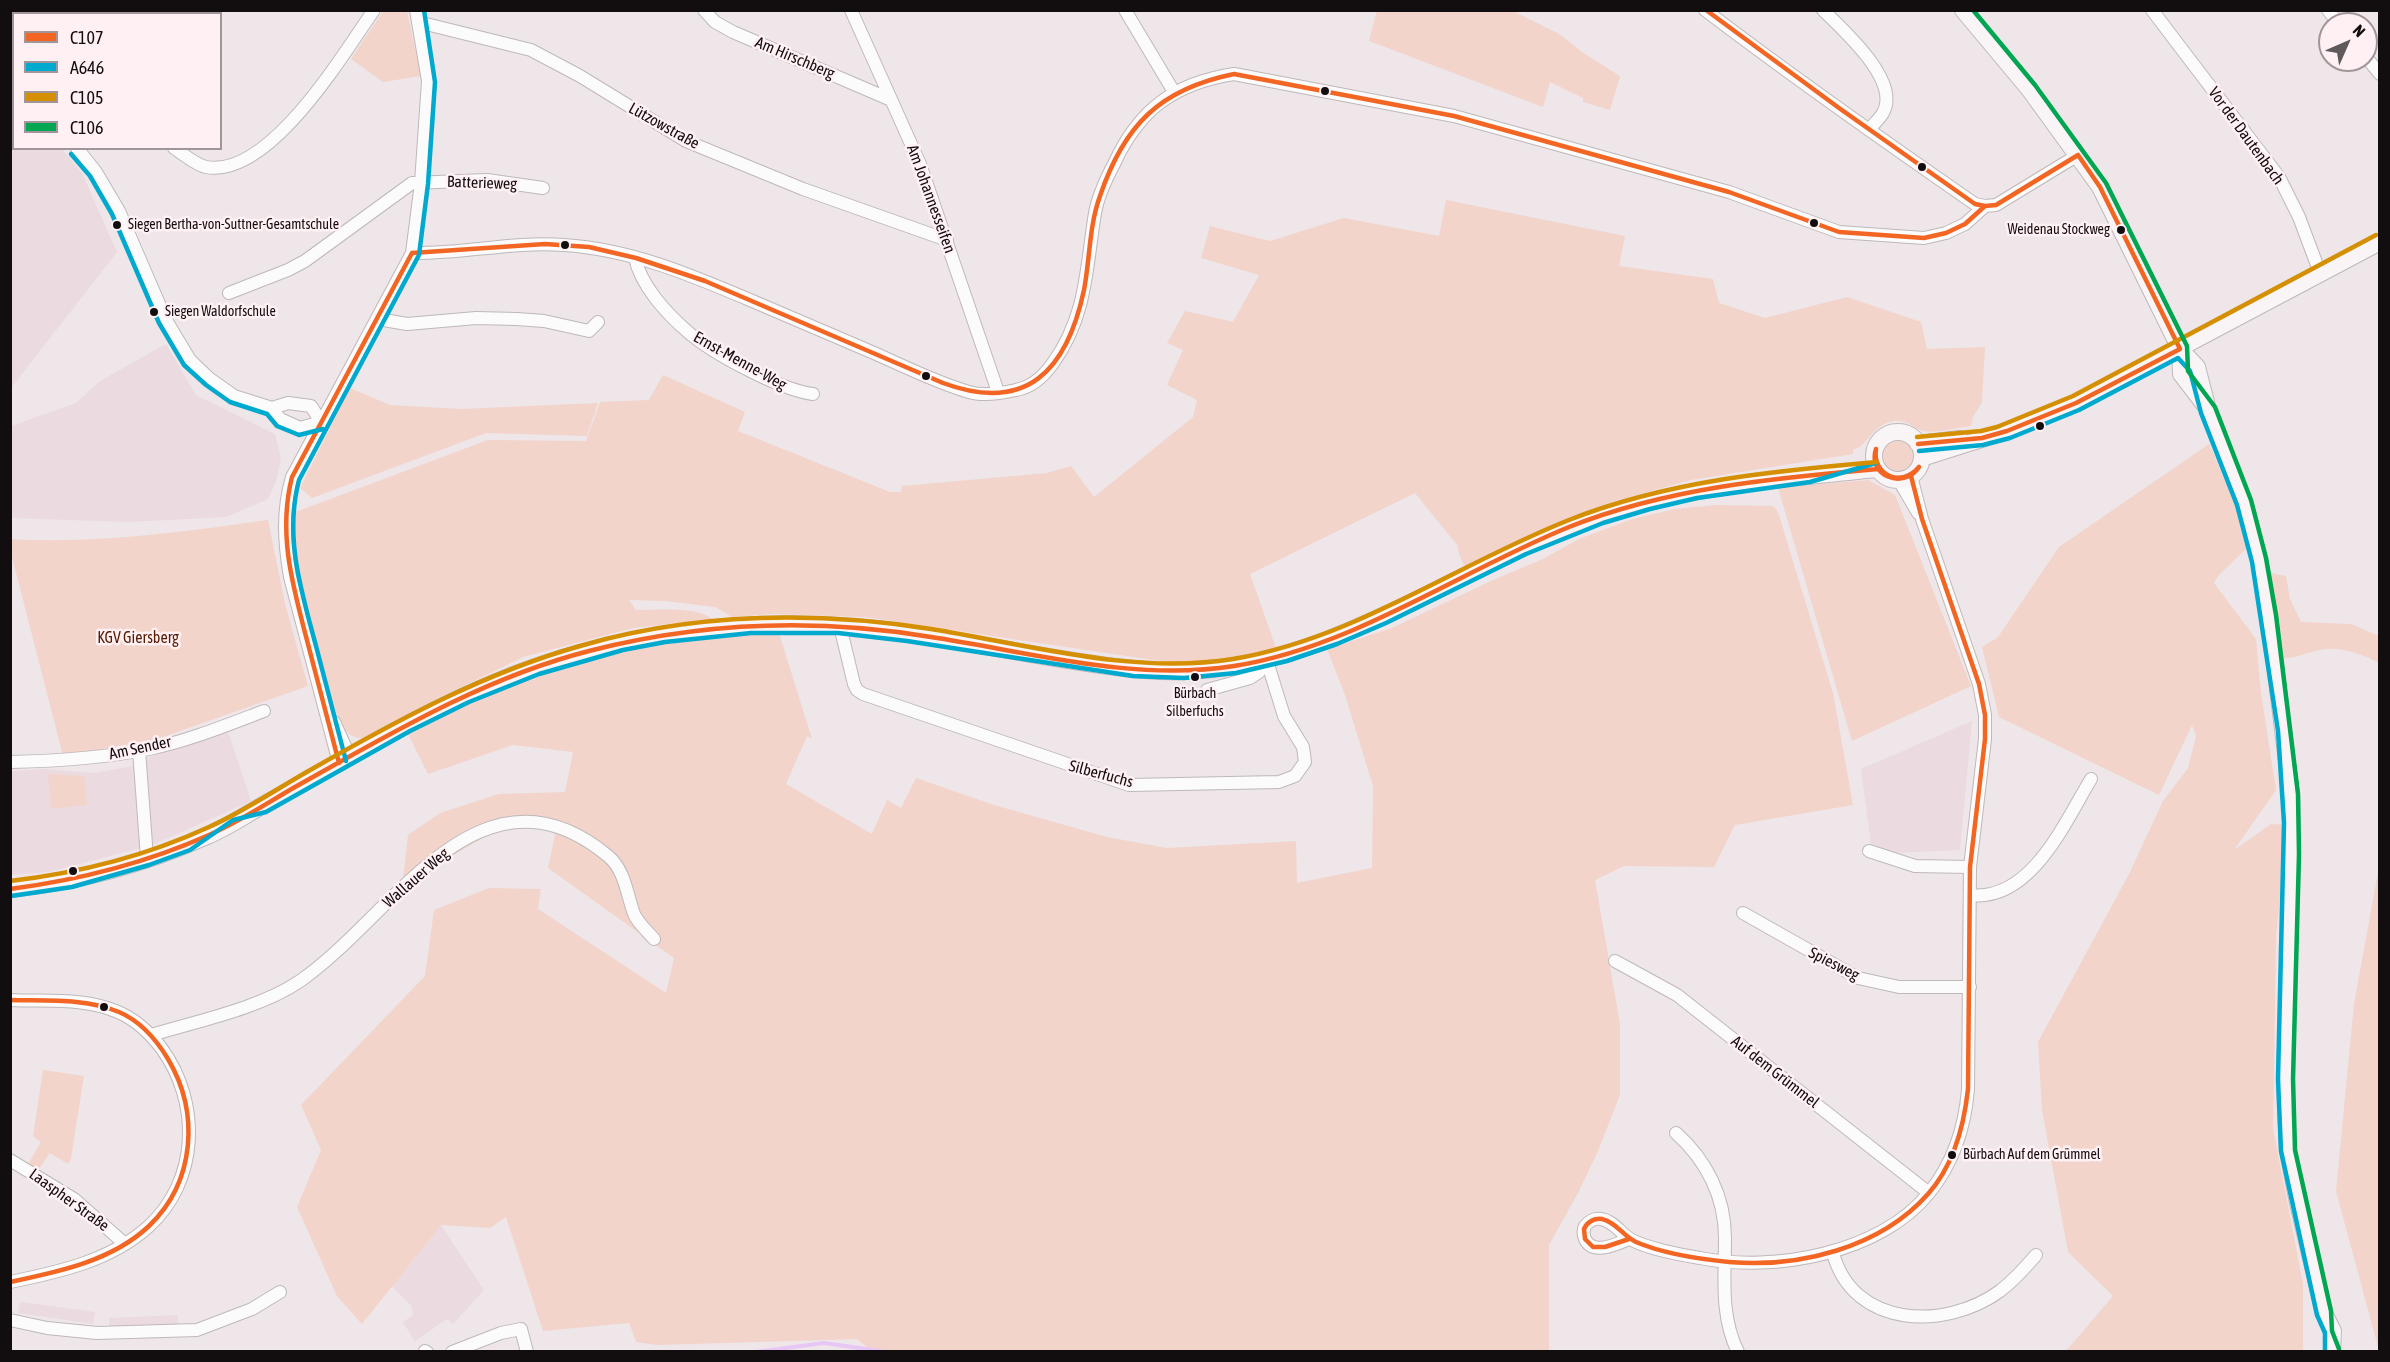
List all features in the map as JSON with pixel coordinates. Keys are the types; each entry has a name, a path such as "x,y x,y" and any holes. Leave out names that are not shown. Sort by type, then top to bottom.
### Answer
{"street":[{"path":"177,150 205,167 244,160 262,148 302,112 374,10"},
{"name":"Am Hirschberg","path":"704,10 733,32 889,99"},
{"name":"Am Johannesseifen","path":"851,10 920,164 998,392"},
{"path":"1125,10 1174,93"},
{"path":"1705,10 1778,66 1975,204 1996,205 2078,155"},
{"path":"1823,10 1856,42 1879,75 1887,93 1885,111 1869,130"},
{"path":"1963,10 2029,89 2100,187 2180,349 2181,374 2208,410 2235,477 2253,532 2269,616 2285,730 2292,823 2285,1115 2292,1177 2324,1313 2324,1333 2332,1352"},
{"name":"Vor der Dautenbach","path":"2152,10 2279,177 2299,217 2320,273"},
{"path":"345,760 328,728 320,688 290,577 284,526 285,509 292,477 412,253 422,183 428,81 417,16"},
{"name":"Lützowstraße","path":"417,16 531,50 580,76 686,141 803,189 947,240"},
{"path":"412,253 439,254 532,243 600,249 704,280 971,393 1016,390 1033,384 1050,368 1064,348 1081,310 1096,210 1105,182 1127,137 1158,103 1208,78 1234,74 1454,116 1729,192 1839,232 1924,238 1946,233 1965,224 1985,206"},
{"path":"79,150 96,172 119,211 166,320 190,360 210,379 234,396 272,408 288,403 311,406 321,422"},
{"name":"Batterieweg","path":"422,183 487,180 543,188"},
{"path":"229,293 305,261 401,190 412,183 422,183"},
{"path":"1920,451 1953,449 2007,431 2076,403 2379,242"},
{"name":"Ernst-Menne-Weg","path":"635,258 647,285 690,334 728,358 763,376 799,393 813,394"},
{"path":"378,319 406,324 476,318 508,318 543,321 589,332 598,322"},
{"path":"272,408 279,419 300,428 321,422"},
{"path":"1892,433 1907,434 1920,451 1920,465 1905,478 1890,478 1876,462 1879,441 1892,433"},
{"path":"10,889 70,880 147,858 187,843 230,813 263,805 465,696 529,669 643,638 720,627 777,624 840,626 896,632 1083,663 1150,671 1199,670 1266,658 1302,648 1359,627 1520,549 1616,510 1697,491 1808,475 1876,462"},
{"path":"1629,1239 1665,1250 1724,1262 1768,1261 1833,1253 1866,1241 1898,1223 1920,1204 1943,1176 1954,1154 1966,1118 1970,987 1970,867 1986,739 1985,715 1979,684 1922,519 1906,496 1905,478"},
{"name":"Silberfuchs","path":"840,626 854,684 863,694 1129,784 1279,782 1295,776 1305,762 1303,747 1284,716 1266,658"},
{"path":"1207,690 1250,678 1259,672 1266,658"},
{"name":"Am Sender","path":"10,762 82,759 139,750 208,732 264,711"},
{"path":"139,750 147,858"},
{"path":"1970,895 1986,897 2007,889 2025,875 2050,845 2091,779"},
{"name":"Wallauer Weg","path":"154,1038 286,991 316,969 442,852 475,834 507,822 552,824 569,831 608,856 617,866 638,921 654,939"},
{"path":"1869,851 1915,866 1970,867"},
{"name":"Spiesweg","path":"1743,913 1858,978 1899,987 1970,987"},
{"name":"Auf dem Grümmel","path":"1615,961 1677,995 1929,1193"},
{"path":"10,1000 70,1000 99,1005 119,1012 143,1026 174,1066 185,1098 189,1128 188,1155 180,1181 165,1208 148,1227 125,1244 100,1257 51,1273 10,1282"},
{"path":"1676,1132 1695,1151 1706,1168 1719,1197 1725,1236 1726,1312 1738,1352"},
{"name":"Laaspher Straße","path":"10,1160 74,1199 125,1244"},
{"path":"1833,1253 1838,1268 1858,1297 1876,1307 1900,1315 1922,1317 1956,1311 1999,1292 2036,1256"},
{"path":"10,1320 47,1328 97,1333 197,1330 252,1309 280,1292"},
{"path":"452,1352 501,1334 522,1329 526,1352"}],"shaded area":[{"path":"11,113 12,150 63,150 82,173 117,252 11,388"},
{"path":"166,344 196,395 275,434 281,459 276,482 268,499 226,517 129,522 11,518 11,426 76,403 100,381"},
{"path":"1972,721 1960,850 1893,853 1871,844 1861,769"},
{"path":"228,732 251,801 150,846 144,759"},
{"path":"134,766 141,848 49,872 11,875 11,771 44,769 94,773"},
{"path":"441,1225 484,1290 453,1324 447,1319 415,1341 403,1322 413,1315 412,1307 392,1286"},
{"path":"20,1302 95,1312 93,1324 18,1313"},
{"path":"178,1315 178,1324 109,1327 109,1318"}],"green space":[{"path":"384,10 407,11 421,76 383,82 351,59"},
{"path":"1377,10 1513,11 1559,34 1620,76 1610,110 1583,102 1583,98 1550,82 1543,107 1369,41"},
{"path":"1446,200 1625,236 1619,266 1713,279 1719,303 1765,318 1847,297 1921,322 1927,349 1985,347 1982,402 1973,417 1971,426 1928,432 1904,422 1889,422 1879,427 1863,444 1853,450 1853,454 1691,480 1618,500 1577,515 1540,536 1467,570 1457,545 1415,493 1250,574 1276,648 1244,657 1187,665 865,617 772,614 732,617 715,607 664,601 629,600 636,610 687,610 712,619 633,628 523,657 441,697 365,738 350,735 339,723 295,573 291,532 293,513 488,440 586,441 600,402 649,400 663,375 745,412 738,431 890,492 901,492 902,486 1047,473 1071,466 1094,497 1193,417 1197,400 1167,385 1183,350 1167,343 1185,311 1233,322 1259,275 1201,258 1210,226 1270,241 1344,218 1439,236"},
{"path":"350,388 390,405 461,409 598,403 587,436 486,433 312,498 300,488"},
{"path":"1898,441 1909,445 1913,456 1909,467 1898,471 1887,467 1883,456 1887,445"},
{"path":"2209,444 2234,499 2248,547 2218,576 2214,583 2256,639 2261,693 2276,790 2234,850 2271,824 2287,825 2276,936 2273,1128 2303,1284 2303,1351 2066,1351 2113,1296 2068,1252 2042,1110 2038,1042 2129,874 2163,801 2188,768 2196,736 2192,725 2159,795 1999,717 1982,647 1998,637 2059,547"},
{"path":"1868,480 1895,495 1971,686 1852,741 1778,488"},
{"path":"1717,505 1773,506 1778,512 1833,693 1853,805 1735,825 1714,867 1624,866 1595,880 1620,1024 1620,1095 1598,1151 1549,1245 1549,1351 873,1352 857,1339 657,1345 636,1342 629,1323 543,1331 506,1217 490,1228 441,1225 362,1324 337,1296 297,1207 321,1150 301,1105 425,976 434,910 489,888 541,889 538,909 666,993 674,958 548,868 556,830 517,823 489,834 435,866 403,879 408,835 440,813 499,794 565,792 573,752 513,745 428,774 408,734 461,707 542,673 624,650 695,636 778,630 812,739 807,736 786,784 872,834 887,800 901,808 916,778 994,805 1107,837 1167,848 1296,841 1297,883 1372,868 1373,786 1345,695 1327,649 1392,628 1543,559 1579,539 1632,519 1675,509"},
{"name":"KGV Giersberg","path":"268,520 285,604 308,686 157,739 63,756 11,553 10,539 107,538 172,533"},
{"path":"2271,573 2286,576 2290,599 2301,622 2351,624 2379,636 2379,663 2339,649 2319,650 2279,658 2269,603"},
{"path":"48,774 84,776 87,805 51,809"},
{"path":"2379,867 2379,1351 2336,1191 2354,1004"},
{"path":"43,1070 84,1076 71,1158 68,1164 50,1153 38,1170 28,1164 41,1142 33,1136"}],"waterway":[{"path":"756,1352 824,1343 887,1352"}],"transit line":[{"name":"A646","path":"346,761 300,584 294,543 295,501 299,480 419,255 428,184 435,82 424,10"},
{"name":"C107","path":"1706,10 1975,204 1985,206"},
{"name":"C106","path":"1973,10 2035,85 2106,183 2187,346 2188,371 2215,407 2251,500 2266,558 2276,615 2298,794 2299,854 2293,1079 2295,1150 2331,1311 2332,1331 2339,1349"},
{"name":"C107","path":"412,253 545,244 589,247 636,258 705,281 943,383 972,391 998,393 1020,388 1039,378 1054,363 1067,343 1077,318 1084,290 1096,207 1110,171 1133,130 1165,100 1185,89 1234,74 1454,116 1729,192 1839,232 1924,238 1946,233 1965,224 1985,206 1996,205 2078,155"},
{"name":"A646","path":"71,154 90,176 112,214 159,323 184,365 230,402 267,414 277,426 299,435 323,429"},
{"name":"C107","path":"2078,155 2100,187 2180,349"},
{"name":"C105","path":"1917,437 1981,431 1997,427 2073,396 2376,235"},
{"name":"C107","path":"339,763 293,584 287,542 288,499 292,477 412,253"},
{"name":"C107","path":"1918,444 1982,438 2007,431 2076,403 2180,349"},
{"name":"A646","path":"1919,451 1983,445 2010,438 2079,410 2178,358 2190,371 2201,413 2237,505 2252,562 2278,731 2284,823 2278,1079 2281,1151 2317,1315 2325,1333 2325,1352"},
{"name":"C107","path":"1876,449 1879,466 1890,476 1905,477 1919,467"},
{"name":"C107","path":"1876,449 1877,466 1889,477 1905,478 1919,467"},
{"name":"C105","path":"10,881 87,868 161,847 236,814 299,776 442,699 544,657 623,635 710,621 754,618 843,619 931,629 1044,650 1120,661 1195,663 1233,659 1278,649 1363,618 1527,538 1606,507 1682,487 1721,480 1799,469 1877,462"},
{"name":"A646","path":"11,896 72,887 149,865 190,850 233,820 266,812 410,731 469,702 539,674 623,650 665,642 751,633 838,633 907,641 1133,676 1184,678 1236,673 1287,661 1337,644 1386,623 1526,554 1603,523 1697,498 1810,482 1876,463"},
{"name":"C107","path":"10,889 61,881 112,869 185,845 231,824 366,747 474,692 550,662 631,641 717,629 802,625 888,631 1120,668 1196,670 1234,666 1321,643 1363,626 1528,545 1606,514 1682,494 1721,487 1800,476 1878,469"},
{"name":"C107","path":"1629,1239 1605,1247 1593,1247 1585,1239 1584,1229 1591,1221 1602,1219 1636,1242 1658,1250 1729,1262 1783,1262 1810,1257 1862,1241 1909,1213 1937,1183 1951,1158 1964,1117 1968,1089 1970,867 1985,739 1985,715 1979,684 1922,519 1911,476"},
{"name":"C107","path":"10,1000 93,1004 119,1012 134,1020 153,1038 168,1059 185,1102 188,1124 188,1146 184,1168 176,1189 149,1226 118,1248 84,1263 10,1282"}],"place":[{"name":"Siegen Bertha-von-Suttner-Gesamtschule","path":"117,225"},
{"name":"Weidenau Stockweg","path":"2121,230"},
{"name":"Siegen Waldorfschule","path":"154,312"},
{"name":"Bürbach Silberfuchs","path":"1195,677"},
{"name":"Bürbach Auf dem Grümmel","path":"1952,1155"}]}
